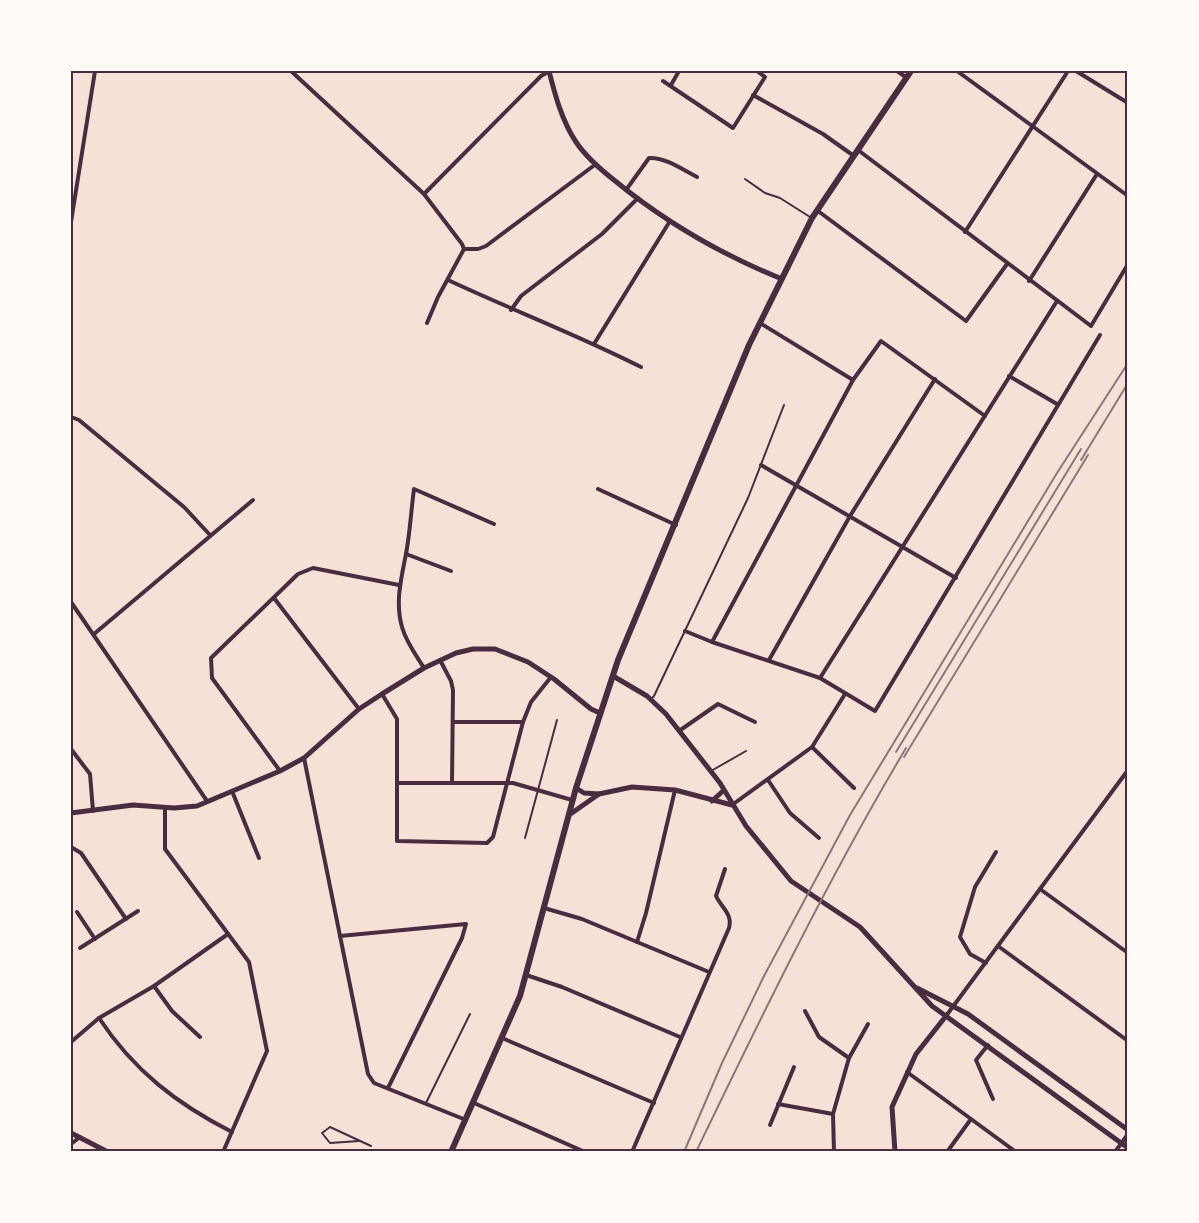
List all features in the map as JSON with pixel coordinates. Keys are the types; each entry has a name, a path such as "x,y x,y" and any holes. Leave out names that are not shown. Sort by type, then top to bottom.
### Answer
{"main road":[{"path":"451,1152 502,1038 526,975 572,800 613,676 760,323 812,218 911,71"}],"street":[{"path":"72,219 95,71"},
{"path":"671,85 679,71"},
{"path":"663,81 733,128 765,77 757,71"},
{"path":"897,71 907,78"},
{"path":"957,71 1128,196"},
{"path":"965,232 1068,71"},
{"path":"1076,71 1128,103"},
{"path":"290,72 424,194 464,249"},
{"path":"424,194 547,72 572,136 596,164 626,190 670,221 722,253 782,279"},
{"path":"753,94 856,153 1090,326 1128,264"},
{"path":"626,190 649,158 654,157 697,177"},
{"path":"464,249 478,249 486,246 596,164"},
{"path":"1029,281 1097,174"},
{"path":"511,310 520,296 602,234 638,198"},
{"path":"818,210 966,321 1007,264"},
{"path":"594,344 670,221"},
{"path":"427,323 464,249"},
{"path":"448,280 511,310 594,344 641,367"},
{"path":"820,678 904,548 1057,301"},
{"path":"760,323 853,380"},
{"path":"685,631 712,642 820,678 875,711 1100,335"},
{"path":"712,642 853,380 880,341 985,416"},
{"path":"1009,376 1057,404"},
{"path":"769,660 850,516 934,379"},
{"path":"71,417 79,420 184,507 210,535"},
{"path":"761,465 956,578"},
{"path":"424,668 405,637 401,625 399,585 406,554 414,489 494,524"},
{"path":"598,489 676,525"},
{"path":"94,634 252,500"},
{"path":"406,554 451,572"},
{"path":"280,772 212,678 211,658 298,574 313,568 399,585"},
{"path":"274,598 358,709"},
{"path":"71,602 207,801"},
{"path":"71,813 133,805 164,807 197,806 280,772 304,758 358,709 424,668 440,660 473,649 496,649 528,662 551,677 591,709 600,712"},
{"path":"440,660 453,690 452,783"},
{"path":"613,676 626,682 651,699 711,771 732,805 767,854 802,890 860,926 927,1001 1128,1148"},
{"path":"382,694 397,719 397,841 490,842 531,702 551,677"},
{"path":"576,788 584,793 599,794 632,787 674,790 732,805 812,747 845,694"},
{"path":"679,731 718,704 755,722"},
{"path":"454,722 524,722"},
{"path":"812,747 854,788"},
{"path":"71,748 90,774 93,811"},
{"path":"304,758 368,1074 374,1083 466,1120"},
{"path":"895,1152 892,1107 916,1054 986,963 1128,770"},
{"path":"768,780 790,813 819,838"},
{"path":"396,783 508,783 538,789 572,800"},
{"path":"637,942 646,913 674,790"},
{"path":"712,801 724,790"},
{"path":"232,791 260,858"},
{"path":"568,816 599,794"},
{"path":"164,807 165,850 249,962 267,1051 223,1152"},
{"path":"71,847 81,853 126,919"},
{"path":"986,963 970,954 960,937 976,887 996,852"},
{"path":"632,1152 731,921 716,896 725,869"},
{"path":"1040,889 1128,953"},
{"path":"544,908 582,919 709,972"},
{"path":"80,948 138,911"},
{"path":"77,912 95,939"},
{"path":"340,936 466,924 462,938 388,1088"},
{"path":"71,1042 99,1018 154,986 228,934"},
{"path":"998,946 1128,1041"},
{"path":"526,975 562,987 680,1037"},
{"path":"154,986 172,1011 200,1037"},
{"path":"914,986 954,1005 1128,1130"},
{"path":"806,1011 819,1036 849,1058"},
{"path":"99,1018 128,1059 189,1109 232,1132"},
{"path":"834,1152 833,1114 849,1058 868,1024"},
{"path":"502,1038 654,1103"},
{"path":"988,1045 976,1060 993,1099"},
{"path":"770,1125 794,1067"},
{"path":"907,1072 1016,1152"},
{"path":"474,1103 585,1152"},
{"path":"778,1104 833,1114"},
{"path":"947,1152 971,1119"},
{"path":"71,1132 108,1152"},
{"path":"1115,1152 1128,1134"},
{"path":"71,1144 80,1137"}],"lane":[{"path":"745,179 765,193 780,198 812,218"},
{"path":"651,699 748,498 784,404"},
{"path":"525,838 557,720"},
{"path":"711,771 746,751"},
{"path":"426,1103 470,1014"},
{"path":"359,1141 330,1143 322,1133 330,1127 371,1146"}],"railway":[{"path":"684,1152 722,1063 764,976 850,815 1057,473 1128,363"},
{"path":"1081,460 1128,383"},
{"path":"896,752 1081,449"},
{"path":"904,757 1088,455"},
{"path":"696,1152 823,897 906,748"}]}
